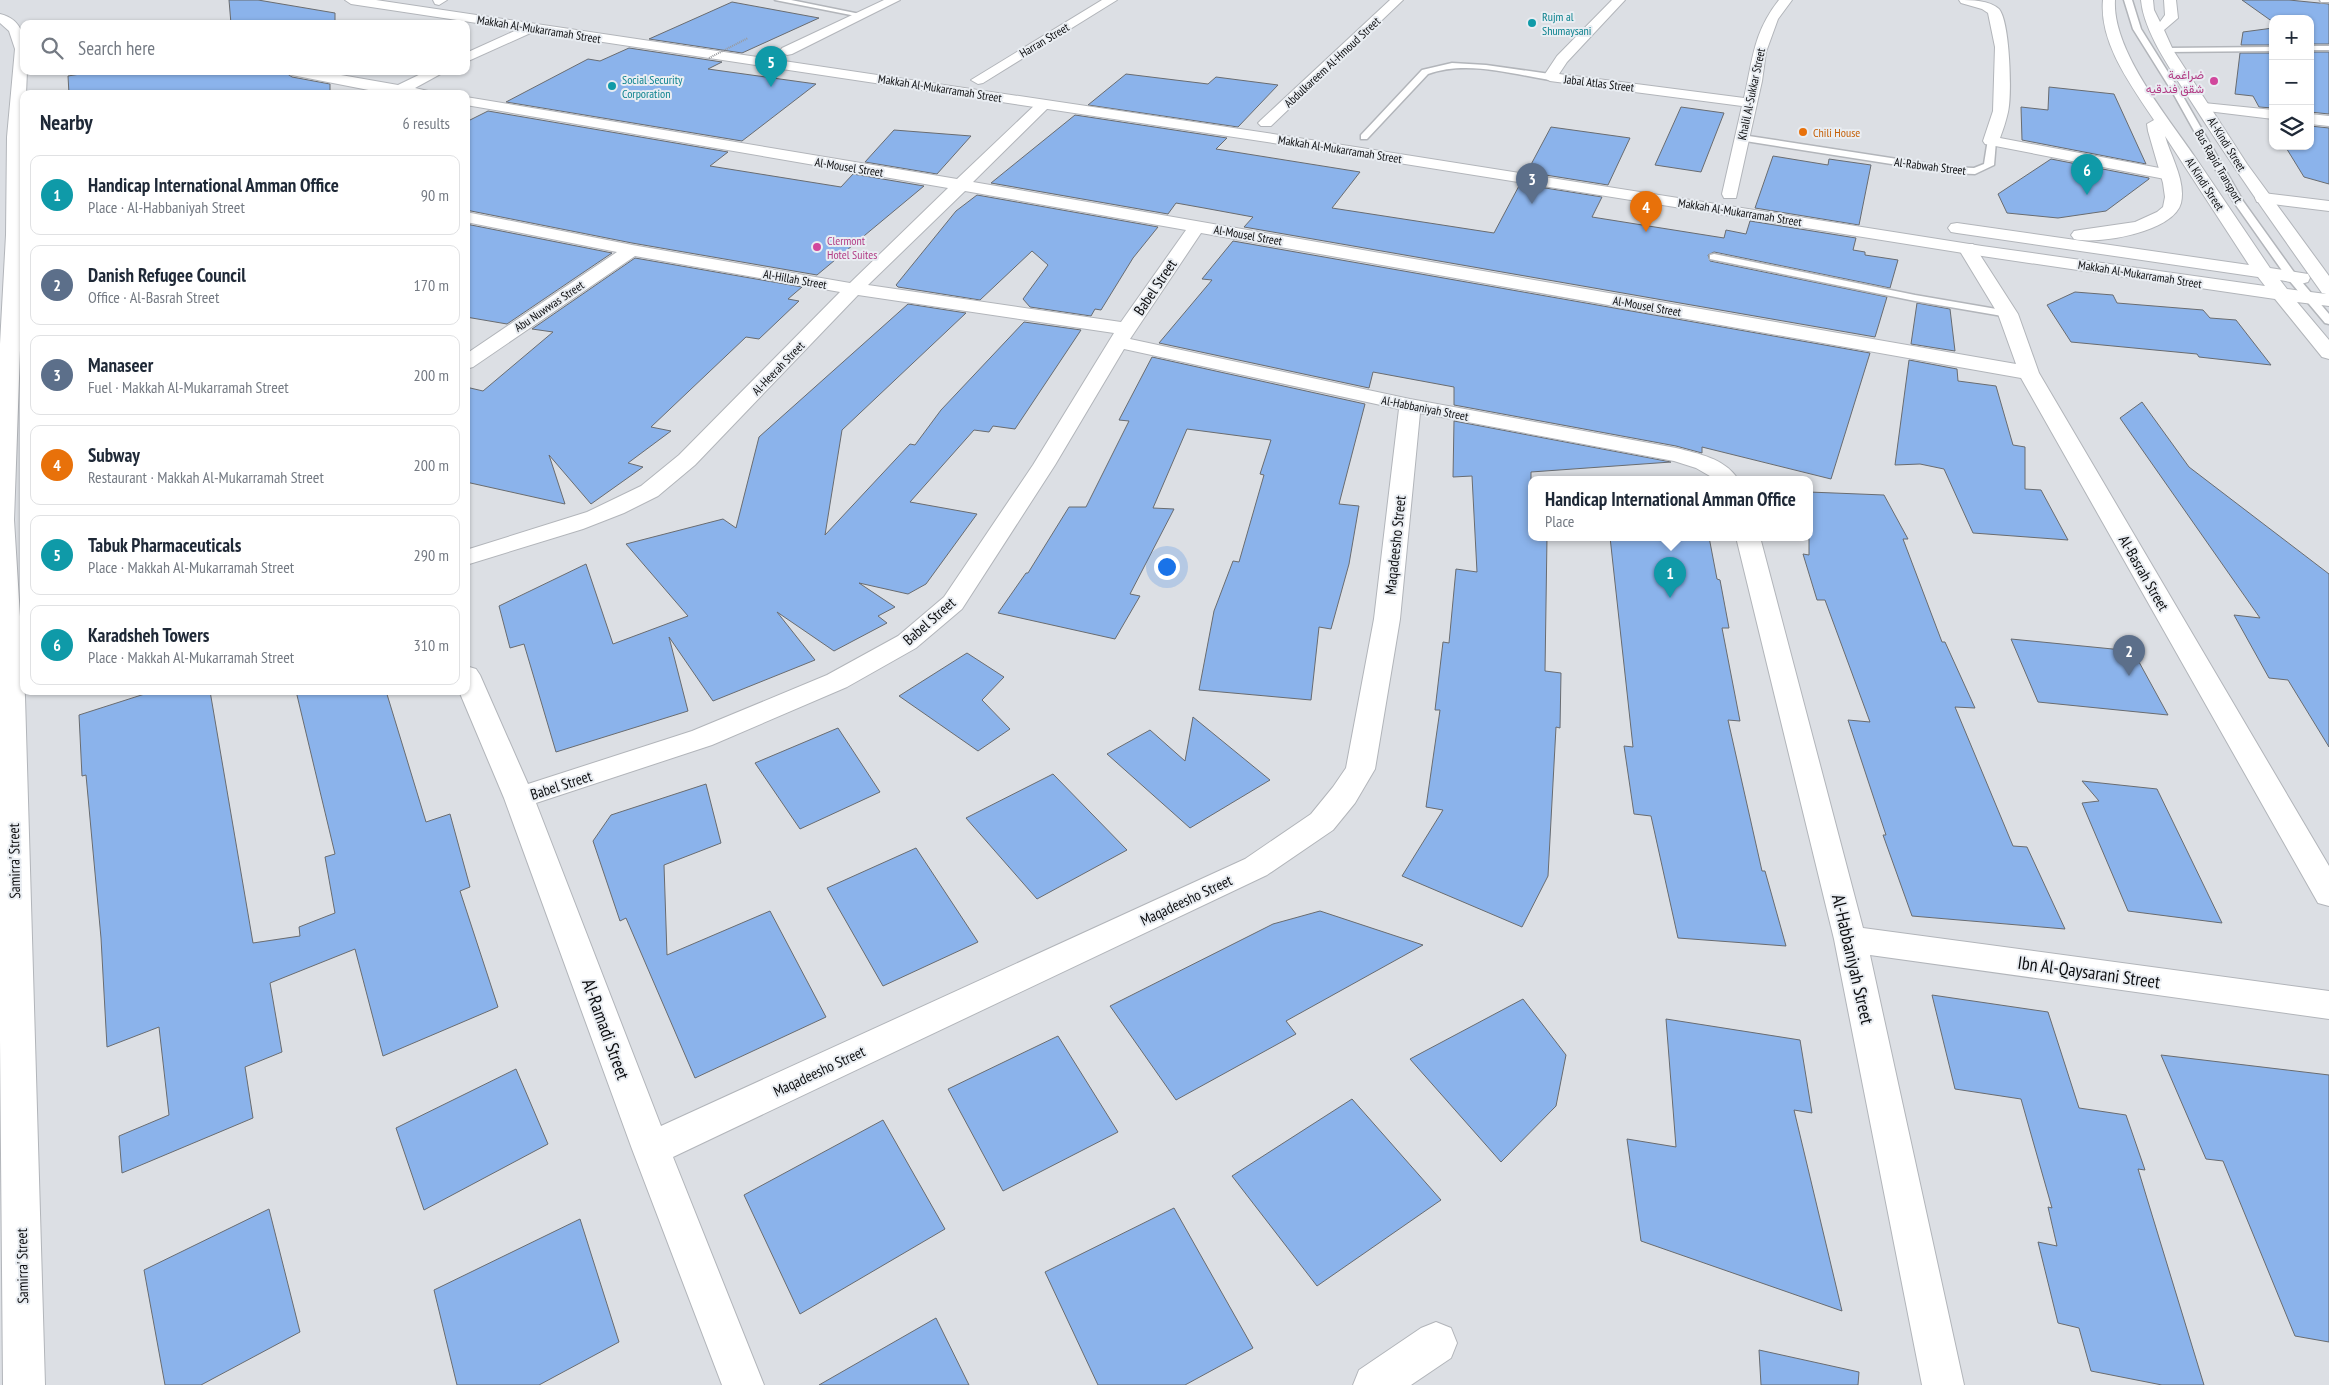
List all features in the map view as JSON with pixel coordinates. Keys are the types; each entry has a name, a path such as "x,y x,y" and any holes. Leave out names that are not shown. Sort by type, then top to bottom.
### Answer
{"street":[{"name":"Makkah Al-Mukarramah Street","path":"351,0 530,28 839,72 1967,248 2282,295 2317,291"},
{"name":"Makkah Al-Mukarramah Street","path":"436,0 1317,130"},
{"path":"786,51 894,0"},
{"name":"Harran Street","path":"978,80 1111,0"},
{"name":"Abdulkareem Al-Hmoud Street","path":"1266,123 1397,0"},
{"name":"Jabal Atlas Street","path":"1619,0 1562,58 1550,77 1750,103"},
{"name":"Khalil Al-Sukkar Street","path":"1735,195 1742,138 1764,34 1772,18 1786,0"},
{"name":"Al-Rabwah Street","path":"1964,0 1987,6 1994,12 2002,46 2001,111 1991,141"},
{"name":"Al Kindi Street","path":"2109,0 2108,14 2113,34 2135,80 2264,273 2329,353"},
{"name":"Al-Kindi Street","path":"2147,0 2148,10 2166,50 2204,107 2252,195 2317,291"},
{"path":"2157,29 2170,22 2173,14 2170,0"},
{"name":"Samirra' Street","path":"0,18 6,20 20,38"},
{"path":"470,56 530,28"},
{"name":"Samirra' Street","path":"20,672 5,344 19,234 15,137 21,75"},
{"path":"312,75 385,90"},
{"path":"399,90 431,75"},
{"name":"Al-Mousel Street","path":"470,102 961,185 2030,372"},
{"name":"Al-Heerah Street","path":"470,557 596,516 636,499 659,484 687,460 854,289 1043,105"},
{"path":"2204,107 2269,115"},
{"path":"2032,238 2117,232 2149,223 2170,210 2173,201 2170,175 2157,137 2155,110"},
{"path":"2314,120 2329,122"},
{"name":"Makkah Al-Mukarramah Street","path":"1345,134 1382,140"},
{"path":"1991,141 2170,175"},
{"name":"Makkah Al-Mukarramah Street","path":"1711,191 1735,195"},
{"path":"2252,195 2329,206"},
{"name":"Al-Hillah Street","path":"470,218 632,250 1122,336"},
{"name":"Makkah Al-Mukarramah Street","path":"1940,225 2264,273 2317,291"},
{"name":"Babel Street","path":"519,798 702,738 837,681 907,642 953,603 1044,465 1122,336 1197,226"},
{"name":"Al-Basrah Street","path":"1967,248 2008,314 2030,372 2329,894"},
{"name":"Abu Nuwwas Street","path":"470,360 632,250"},
{"name":"Al-Habbaniyah Street","path":"1122,336 1410,405 1676,455 1705,463 1724,476"},
{"path":"470,341 492,345"},
{"name":"Maqadeesho Street","path":"651,1150 1256,867 1322,822 1360,769 1387,619 1410,405"},
{"name":"Al-Habbaniyah Street","path":"1749,541 1850,939 1943,1385"},
{"name":"Al-Ramadi Street","path":"470,684 519,798 651,1150 743,1385"},
{"name":"Samirra' Street","path":"21,695 8,982 24,1385"},
{"name":"Ibn Al-Qaysarani Street","path":"1850,939 2329,1005"},
{"path":"1374,1385 1436,1343"}],"lane":[{"path":"778,0 861,15"},
{"name":"Bus Rapid Transport","path":"2128,0 2137,29 2149,51 2177,93 2238,201 2317,291 2329,321"},
{"name":"Bus Rapid Transport","path":"2135,0 2141,22 2151,44 2252,195"},
{"path":"2324,0 2329,0"},
{"path":"2314,48 2329,48"},
{"path":"2166,50 2269,49"},
{"path":"1364,137 1426,72 1434,67 1462,66 1550,77"},
{"name":"Al-Rabwah Street","path":"1742,138 1949,170 1975,172 1989,165 1991,141"},
{"path":"1714,257 1915,298 2008,314"}],"path":[{"path":"709,58 748,38"}],"building":[{"path":"229,0 258,0 335,13 335,20 231,20"},
{"path":"2242,0 2289,0 2329,4 2329,44 2314,44 2314,15 2269,15 2269,19"},
{"path":"732,2 819,18 742,53 649,39"},
{"path":"2269,29 2269,45 2241,45 2243,32"},
{"path":"629,48 722,62 708,69 816,84 742,141 506,102 588,59 600,61"},
{"path":"2314,52 2329,52 2329,114 2314,112"},
{"path":"2240,53 2269,53 2269,108 2259,107 2253,96 2235,94"},
{"path":"1126,74 1208,84 1216,77 1278,85 1238,127 1088,105"},
{"path":"289,75 330,84 330,90 69,90 68,76"},
{"path":"2049,87 2114,94 2146,164 2022,140 2021,107 2048,110"},
{"path":"1681,107 1724,113 1701,172 1655,165"},
{"path":"488,111 728,152 710,166 841,187 853,174 924,186 817,275 632,243 470,211 470,120"},
{"path":"1075,115 1227,138 1216,149 1360,172 1332,208 1494,233 1520,184 1602,197 1592,217 1724,238 1726,230 1746,234 1750,221 1856,238 1853,250 1865,252 1865,255 1898,260 1890,288 1714,252 1708,255 1710,261 1887,297 1875,337 1244,227 1253,217 1176,203 1168,214 991,183"},
{"path":"2314,126 2329,128 2329,184 2304,177 2287,150 2314,150"},
{"path":"1551,127 1630,138 1608,185 1527,172"},
{"path":"894,130 971,136 937,174 865,162"},
{"path":"1773,156 1828,165 1829,159 1871,165 1859,225 1755,208"},
{"path":"2051,159 2149,179 2106,211 2058,218 2007,213 1998,194"},
{"path":"977,195 1158,227 1133,258 1101,310 1095,309 1091,316 1030,307 1023,299 1048,265 1032,251 980,300 898,287 896,285 956,211"},
{"path":"470,225 612,253 507,324 470,318"},
{"path":"1233,241 1870,353 1831,479 1702,447 1702,453 1676,446 1454,405 1454,387 1373,372 1369,388 1159,343 1212,280 1202,279"},
{"path":"635,258 802,287 788,299 799,301 759,339 746,337 651,427 671,431 628,463 643,467 591,504 549,455 565,504 470,483 470,388 483,391 553,332 532,329"},
{"path":"2075,292 2113,295 2117,303 2203,310 2210,318 2236,320 2271,365 2199,357 2197,354 2071,342 2047,305"},
{"path":"1917,303 1950,309 1955,351 1911,344"},
{"path":"908,304 966,313 842,430 825,535 910,444 915,445 941,410 1024,322 1081,330 1015,429 993,426 989,432 974,430 910,502 977,514 926,584 908,594 859,583 895,607 878,616 887,623 834,651 777,612 815,660 713,701 669,637 688,711 556,752 524,644 510,648 499,606 586,564 613,644 688,616 626,544 723,519 736,528 759,437"},
{"path":"1152,357 1365,404 1339,504 1359,506 1349,564 1331,629 1319,627 1311,700 1199,690 1214,611 1233,561 1239,562 1264,475 1260,474 1271,440 1187,429 1153,508 1174,509 1130,594 1140,596 1115,639 998,613 1026,573 1028,573 1069,507 1086,507 1129,421 1119,420"},
{"path":"1909,360 1957,369 1958,381 1996,386 2013,445 2025,447 2025,489 2041,490 2068,540 1973,533 1944,469 1920,464 1895,465"},
{"path":"2142,402 2189,467 2329,574 2329,747 2288,680 2269,678 2234,615 2260,618 2120,418"},
{"path":"1454,421 1671,462 1531,472 1531,476 1528,476 1528,541 1547,541 1545,671 1561,673 1560,728 1556,727 1548,876 1522,927 1402,876 1443,810 1426,807 1440,710 1435,710 1443,642 1449,643 1456,569 1477,572 1472,476 1453,477"},
{"path":"1813,492 1884,495 1908,539 1903,539 1942,642 1945,642 1975,708 1955,707 2013,846 2027,847 2065,929 1912,916 1883,835 1886,835 1848,720 1870,722 1825,600 1817,600 1803,554 1809,555 1809,541 1813,541"},
{"path":"1610,541 1710,541 1717,579 1720,580 1729,628 1722,628 1740,721 1728,720 1762,871 1765,871 1786,946 1678,938 1651,816 1634,814 1624,746 1633,747"},
{"path":"2011,639 2133,651 2168,715 2038,702"},
{"path":"967,653 1004,677 982,700 1010,729 978,751 899,696"},
{"path":"142,695 211,695 253,943 300,936 299,927 335,913 325,857 335,854 297,695 387,695 426,822 450,814 470,887 460,891 498,1007 383,1056 355,949 270,983 282,1052 245,1067 253,1118 122,1173 119,1136 169,1115 159,1027 107,1047 101,938 86,775 82,776 79,715"},
{"path":"1193,717 1270,780 1190,828 1107,754 1150,730 1185,761"},
{"path":"838,728 880,792 800,829 755,763"},
{"path":"1053,774 1127,850 1037,899 966,818"},
{"path":"2082,781 2157,789 2222,923 2128,911 2082,803 2099,801"},
{"path":"706,784 721,843 664,865 667,955 770,911 826,1017 695,1078 626,918 620,921 593,841 611,815"},
{"path":"916,848 978,942 883,986 827,888"},
{"path":"1320,911 1423,945 1286,1021 1296,1034 1176,1100 1110,1006 1273,924"},
{"path":"1932,995 2048,1012 2079,1108 2126,1115 2145,1170 2138,1169 2204,1385 2162,1385 2091,1371 2079,1328 2058,1323 2038,1242 2057,1246 2048,1207 2052,1208 2021,1099 1955,1089"},
{"path":"1523,999 1566,1055 1556,1106 1501,1162 1410,1059"},
{"path":"1666,1019 1800,1040 1812,1113 1794,1110 1842,1311 1641,1241 1627,1139 1676,1147"},
{"path":"1058,1036 1118,1132 1003,1191 948,1089"},
{"path":"2161,1055 2329,1075 2329,1342 2295,1336 2223,1161 2206,1159"},
{"path":"516,1069 548,1144 424,1210 396,1128"},
{"path":"1352,1099 1441,1200 1317,1286 1232,1176"},
{"path":"883,1120 945,1229 800,1314 744,1195"},
{"path":"1174,1208 1253,1348 1185,1385 1098,1385 1045,1272"},
{"path":"269,1209 300,1332 201,1385 165,1385 144,1270"},
{"path":"580,1219 619,1342 539,1385 457,1385 434,1290"},
{"path":"936,1318 969,1385 819,1385"},
{"path":"1759,1350 1859,1372 1858,1385 1761,1385"}],"place":[{"name":"Rujm al Shumaysani","path":"1532,23"},
{"name":"ضراغمة شقق فندقيه","path":"2214,81"},
{"name":"Social Security Corporation","path":"612,86"},
{"name":"Tabuk Pharmaceuticals","path":"771,87"},
{"name":"Chili House","path":"1803,132"},
{"name":"Karadsheh Towers","path":"2087,195"},
{"name":"Manaseer","path":"1532,204"},
{"name":"Subway","path":"1646,232"},
{"name":"Clermont Hotel Suites","path":"817,247"},
{"name":"Handicap International Amman Office","path":"1670,598"},
{"name":"Danish Refugee Council","path":"2129,676"}]}
